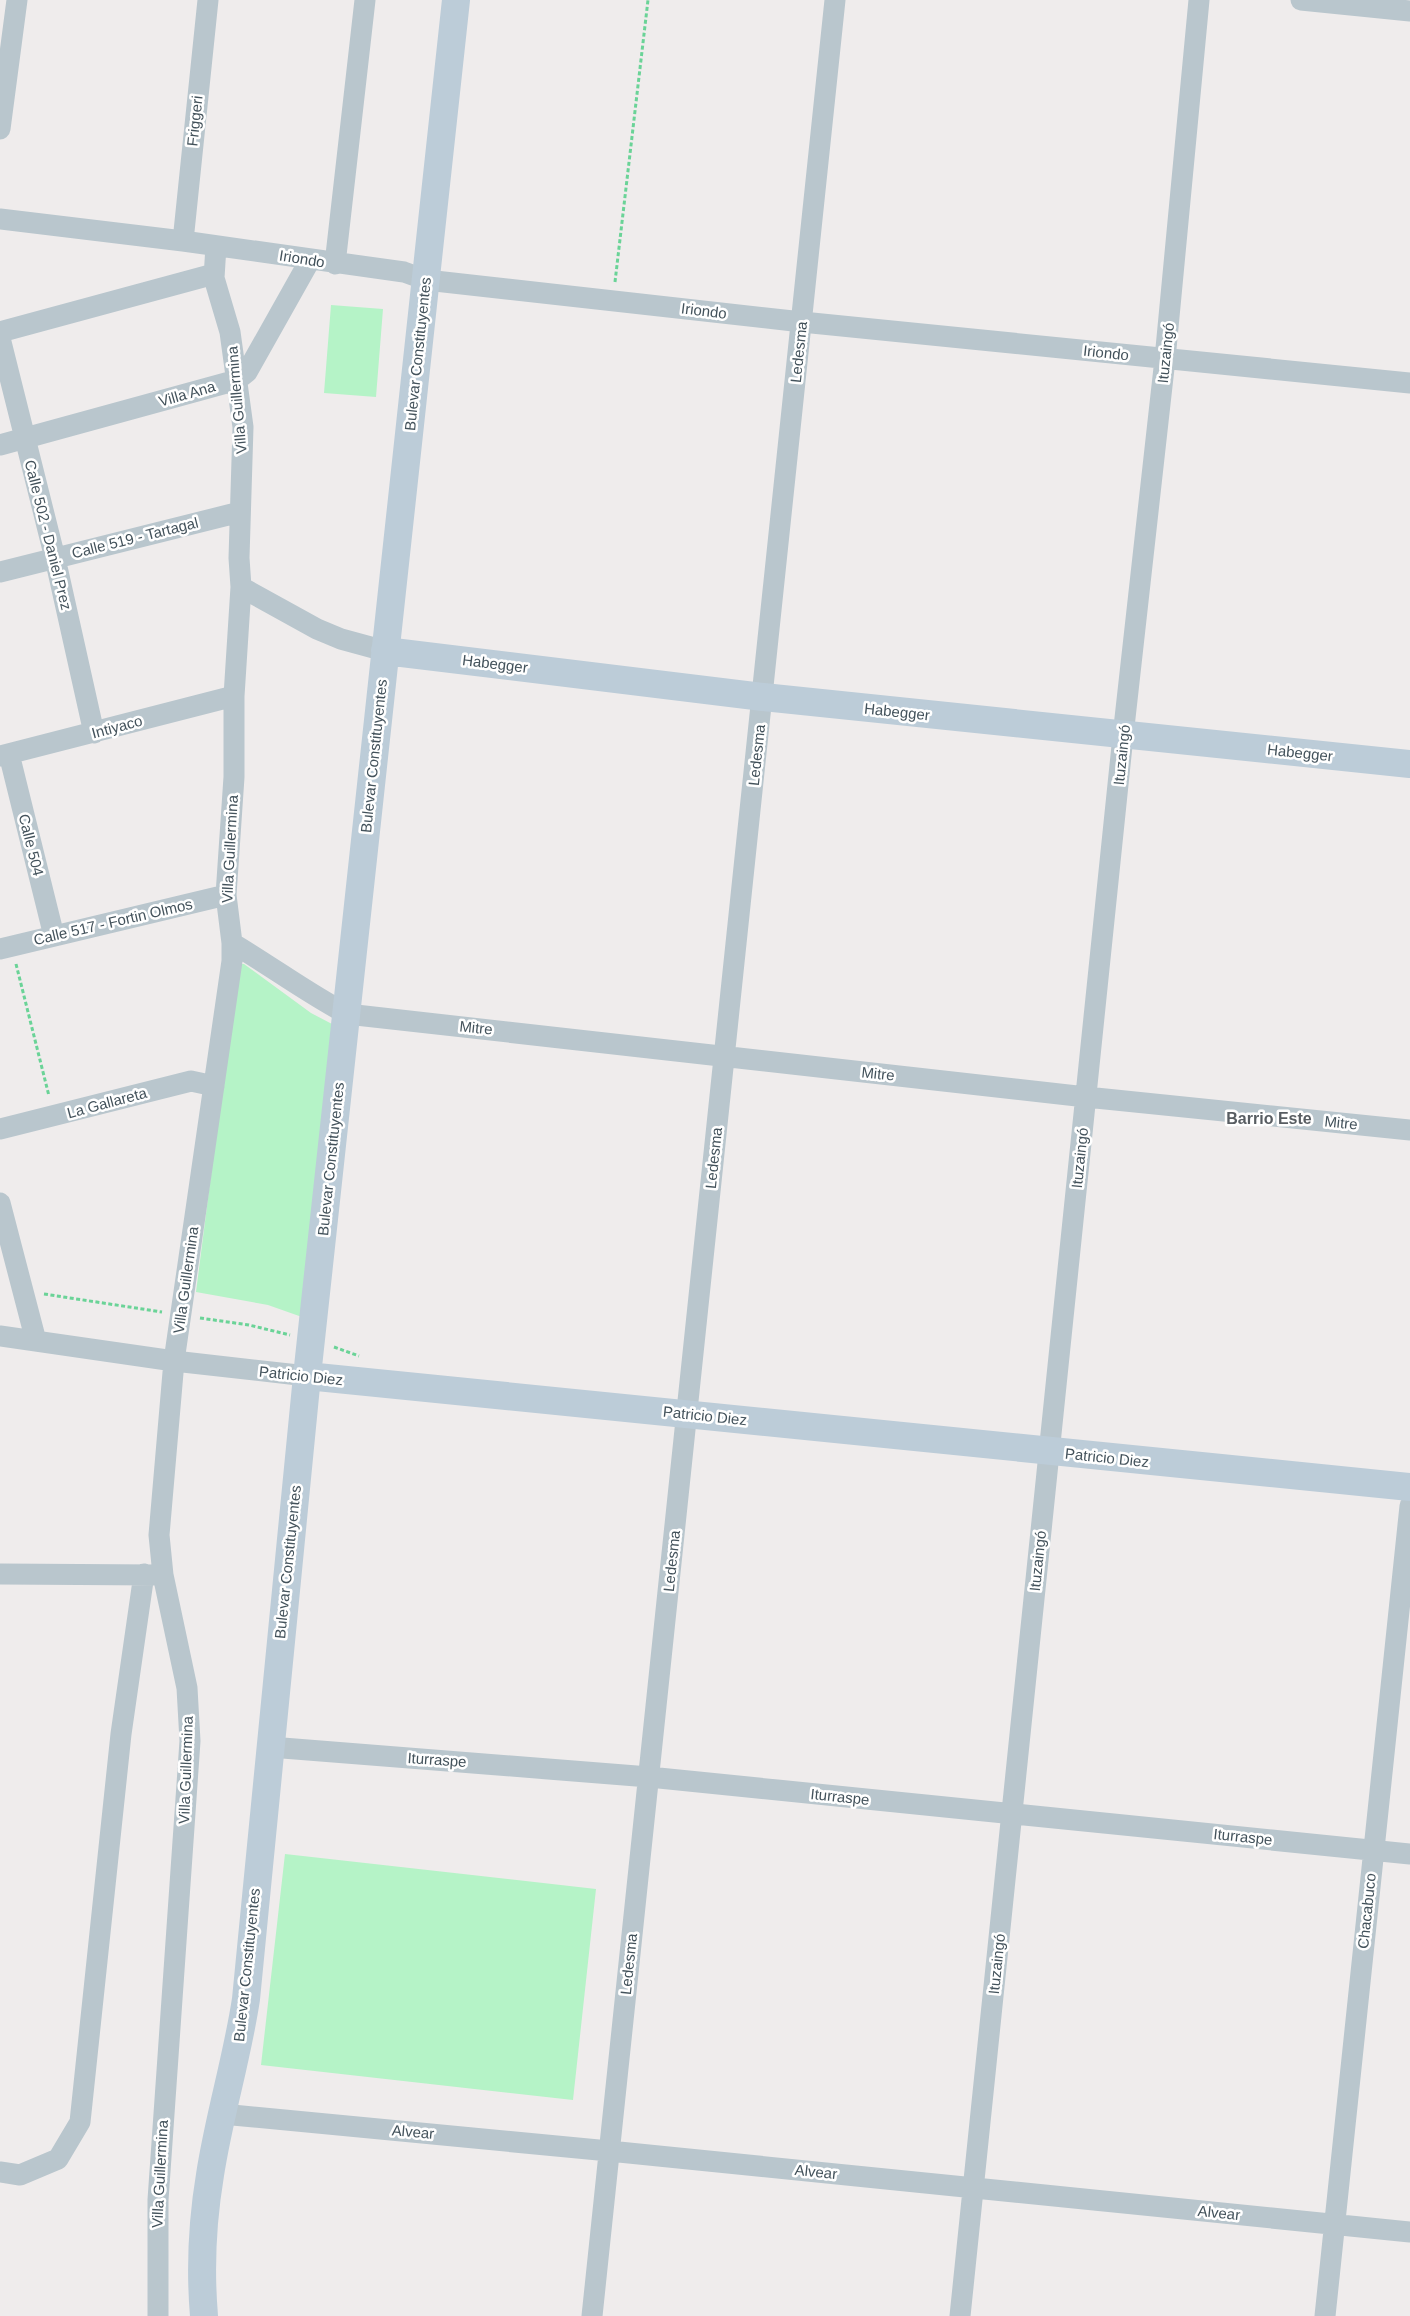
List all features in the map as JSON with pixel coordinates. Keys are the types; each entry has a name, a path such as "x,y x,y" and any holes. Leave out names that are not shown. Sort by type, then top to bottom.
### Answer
{"street":[{"path":"0,129 18,0"},
{"name":"Friggeri","path":"183,241 208,0"},
{"path":"334,264 365,0"},
{"name":"Bulevar Constituyentes","path":"204,2316 200,2268 204,2214 222,2114 239,2042 246,1999 307,1376 385,651 415,276 456,0"},
{"name":"Ledesma","path":"592,2316 835,0"},
{"name":"Ituzaingó","path":"960,2316 1086,1097 1165,359 1199,0"},
{"path":"1301,0 1410,11"},
{"name":"Iriondo","path":"0,219 183,241 415,276 613,301 802,322 1410,383"},
{"name":"Villa Guillermina","path":"158,2316 158,2200 190,1741 187,1688 153,1574 159,1536 174,1361 232,961 232,943 226,895 234,777 234,696 241,587 239,558 243,427 230,332 214,274 216,246"},
{"path":"237,380 247,372 310,260"},
{"path":"0,332 214,274"},
{"name":"Calle 502 - Daniel Prez","path":"0,338 55,558 94,733"},
{"name":"Villa Ana","path":"0,445 237,380"},
{"name":"Calle 519 - Tartagal","path":"0,572 240,512"},
{"path":"241,587 317,629 341,639 385,651"},
{"name":"Habegger","path":"385,651 763,697 1124,736 1410,764"},
{"name":"Intiyaco","path":"4,755 234,696"},
{"name":"Calle 504","path":"4,755 54,936"},
{"name":"Calle 517 - Fortin Olmos","path":"6,948 226,895"},
{"path":"232,943 278,970 310,994 347,1014"},
{"name":"Mitre","path":"347,1014 1086,1097 1410,1130"},
{"name":"La Gallareta","path":"0,1129 191,1081 214,1086"},
{"path":"0,1203 36,1341"},
{"name":"Patricio Diez","path":"0,1336 174,1361 307,1376 1410,1487"},
{"name":"Chacabuco","path":"1324,2316 1410,1506"},
{"path":"0,1574 153,1574 121,1734 80,2122 58,2159 20,2175 0,2172"},
{"name":"Iturraspe","path":"270,1747 649,1777 1410,1854"},
{"name":"Alvear","path":"222,2114 1410,2232"}],"path":[{"path":"613,301 648,0"},
{"path":"6,948 54,1116"}],"green space":[{"path":"331,305 383,309 376,397 324,393"},
{"path":"238,964 244,964 311,1013 332,1024 302,1317 268,1305 196,1292"},
{"path":"285,1854 596,1889 573,2100 261,2065"}],"district":[{"name":"Barrio Este","path":"1269,1118"}]}
